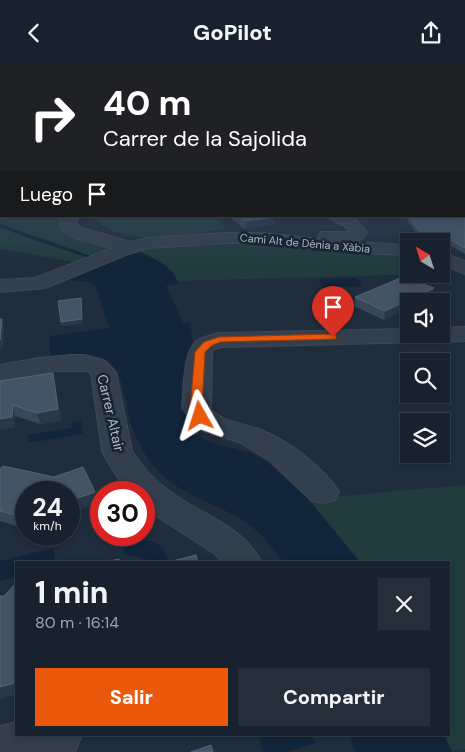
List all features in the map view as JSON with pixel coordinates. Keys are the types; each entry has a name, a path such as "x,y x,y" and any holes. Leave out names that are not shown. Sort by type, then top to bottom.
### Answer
{"street":[{"path":"69,217 69,227 124,249"},
{"path":"84,217 85,224 92,228 147,243"},
{"path":"206,239 217,234 262,231 354,237 359,233 349,218"},
{"name":"Camí Alt de Dénia a Xàbia","path":"0,286 38,284 124,249 147,243 206,239 271,239 400,250"},
{"path":"450,251 465,251"},
{"path":"450,261 465,268"},
{"path":"323,492 278,450 252,437 213,426 200,416 196,408 200,352 202,348 219,340 465,334"},
{"name":"Carrer Altair","path":"0,373 74,361 93,363 100,366 103,372 117,451 126,467 140,483 165,505 228,544 242,561"},
{"path":"0,751 54,736"}],"green space":[{"path":"0,217 60,217 63,233 109,248 79,263 0,249"},
{"path":"94,217 218,217 226,229 175,236 139,237 124,234 101,225"},
{"path":"244,240 400,255 400,275 177,281 172,271 136,250"},
{"path":"465,485 465,749 452,751 444,736 450,736 450,561 359,561 308,499"}],"water":[{"path":"136,250 167,267 176,278 178,284 166,286 183,323 190,323 193,343 184,400 186,422 197,435 212,443 249,452 267,462 308,499 359,561 283,561 261,535 244,521 184,491 158,471 145,454 133,430 121,382 112,365 100,357 94,356 50,360 50,336 109,328 96,287 88,282 70,280"},
{"path":"357,278 362,286 323,288 319,279"},
{"path":"81,421 83,434 28,443 28,435 72,428 71,422"},
{"path":"155,543 164,550 168,561 148,561 136,556 130,557 124,553 123,546 155,546"},
{"path":"53,548 55,561 15,561 15,577 0,581 0,561"},
{"path":"258,736 312,736 315,743 286,752 263,752"},
{"path":"350,736 444,736 452,752 355,752"}],"building":[{"path":"239,217 274,217 245,221"},
{"path":"410,217 465,217 465,248 450,239 450,233 421,233"},
{"path":"400,278 400,283 420,283 434,288 423,293 400,293 400,304 385,311 355,297"},
{"path":"81,298 82,319 61,322 58,301"},
{"path":"0,319 2,319 0,340"},
{"path":"53,373 58,409 37,413 13,405 12,417 0,419 0,381"},
{"path":"3,466 54,477 83,467 90,482 90,494 80,497 80,481 15,481 15,515 0,511 0,469"},
{"path":"196,555 198,561 173,561"},
{"path":"15,584 15,683 0,687 0,596 4,596"},
{"path":"211,745 213,752 191,752"}],"waterway":[{"path":"0,225 100,260"}],"route":[{"path":"200,416 196,408 200,352 207,344 219,340 333,337"}]}
